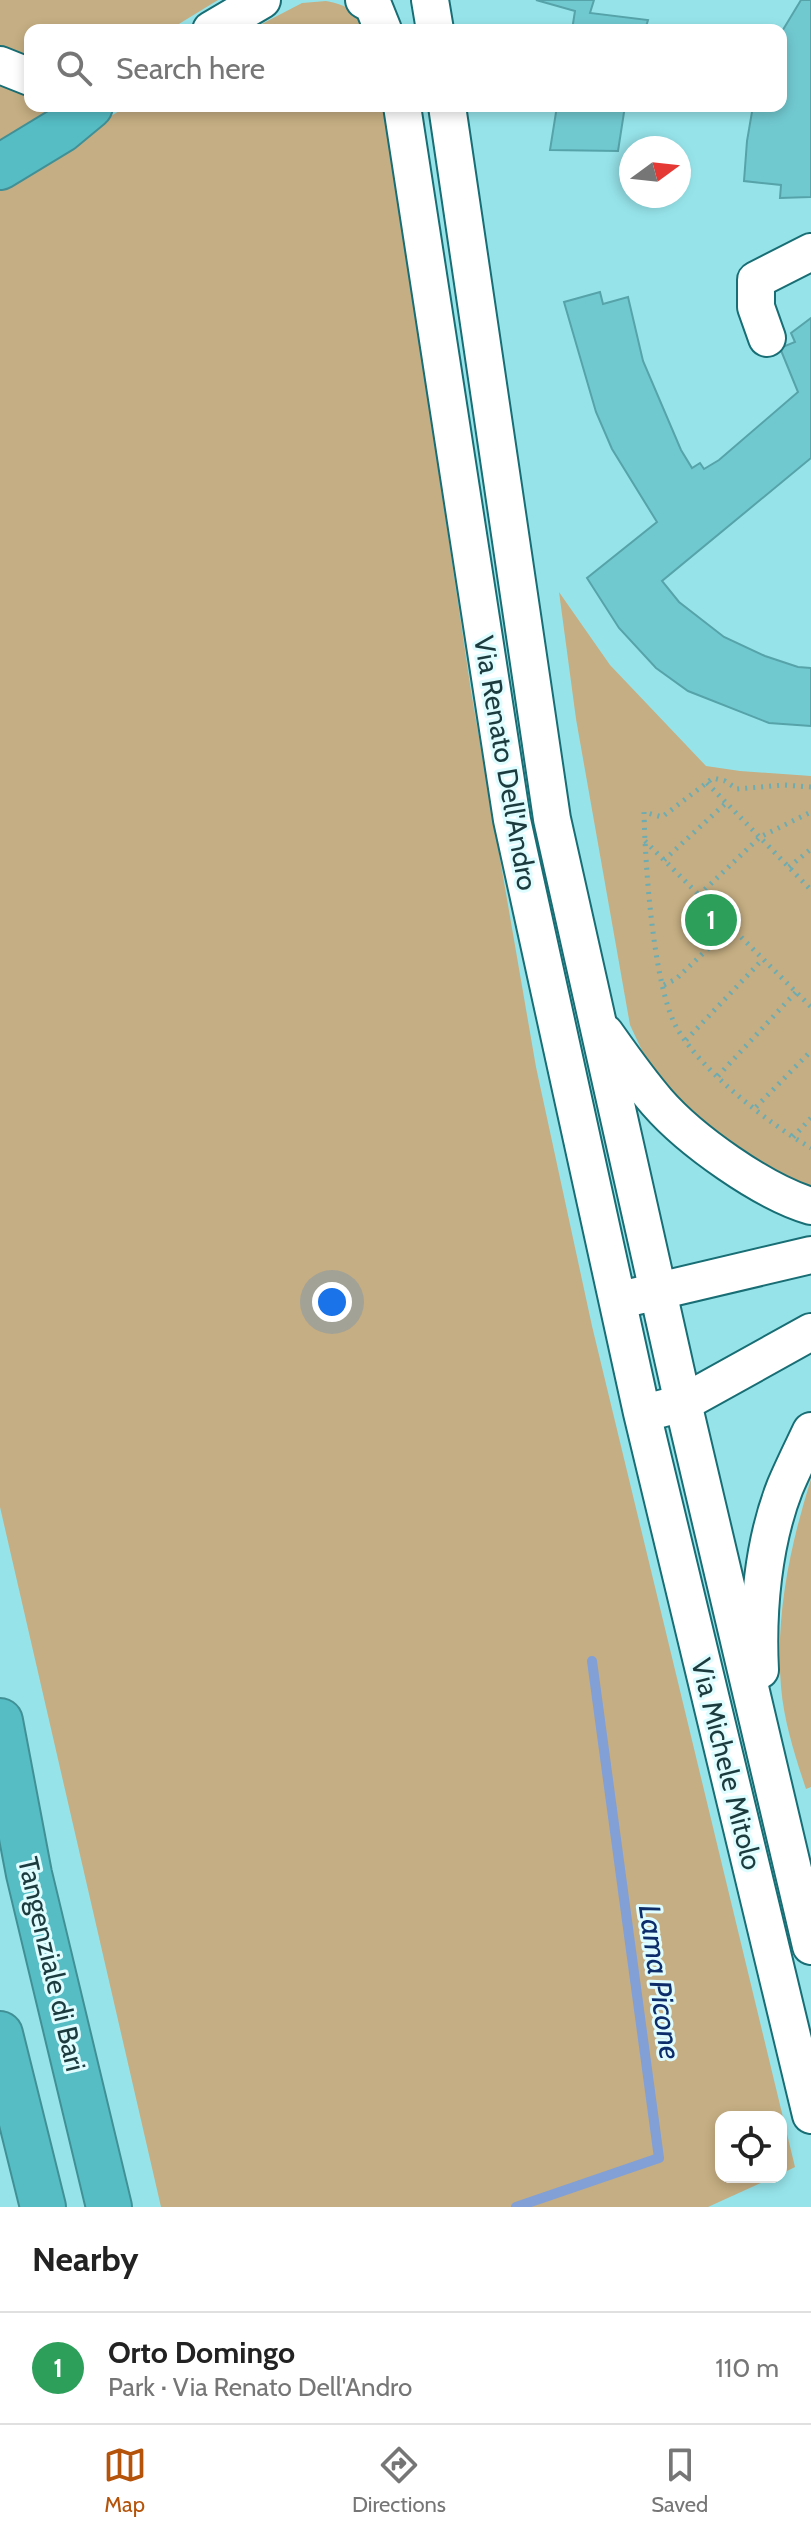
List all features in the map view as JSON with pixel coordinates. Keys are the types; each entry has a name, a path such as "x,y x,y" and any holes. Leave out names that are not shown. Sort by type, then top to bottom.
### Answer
{"highway":[{"path":"0,167 61,130 83,112"},
{"name":"Tangenziale di Bari","path":"0,1721 29,1874 109,2207"},
{"path":"0,2034 43,2207"}],"street":[{"path":"221,24 262,0"},
{"path":"364,0 373,5 381,24"},
{"path":"430,0 434,24"},
{"path":"0,65 24,76"},
{"name":"Via Renato Dell'Andro","path":"403,112 512,820 642,1413"},
{"name":"Via Renato Dell'Andro","path":"448,112 552,819 683,1403"},
{"path":"767,338 756,307 756,280 811,252"},
{"path":"596,1020 628,1067 660,1105 710,1149 765,1186 811,1206"},
{"path":"617,1302 811,1255"},
{"path":"642,1413 683,1403 811,1332"},
{"name":"Via Michele Mitolo","path":"683,1403 811,1946"},
{"name":"Via Michele Mitolo","path":"642,1413 811,2115"},
{"path":"763,1743 758,1634 769,1549 784,1489 811,1431"}],"path":[{"path":"811,787 784,785 737,789 713,778 662,817 644,812 645,841 669,1011 686,1040 718,1076 755,1108 811,1148"},
{"path":"707,783 811,890"},
{"path":"664,860 726,803"},
{"path":"699,895 760,837 811,812"},
{"path":"645,841 811,1007"},
{"path":"789,867 811,849"},
{"path":"664,985 676,979 731,927"},
{"path":"686,1040 763,959"},
{"path":"718,1076 796,992"},
{"path":"755,1108 811,1051"},
{"path":"793,1137 811,1118"}],"shaded area":[{"path":"0,0 218,0 179,24 24,24 24,57 0,46"},
{"path":"326,1 340,5 351,10 366,24 262,24 302,3"},
{"path":"0,85 24,94 24,112 60,112 0,149"},
{"path":"117,112 386,112 471,691 536,1067 592,1326 781,2111 715,2111 715,2183 761,2183 708,2207 161,2207 0,1507 0,186"},
{"path":"559,592 610,665 706,766 811,776 811,1192 738,1150 690,1111 653,1074 630,1025 576,719"},
{"path":"811,1479 811,1787 806,1789 785,1713 780,1634 786,1582"},
{"path":"787,2134 795,2167 787,2171"}],"building":[{"path":"536,0 594,0 590,13 648,20 647,24 573,24 575,11"},
{"path":"801,0 811,0 811,197 780,198 781,185 744,181 752,112 787,112 786,24"},
{"path":"556,112 624,112 618,151 550,150"},
{"path":"600,292 603,304 628,297 643,361 681,450 692,468 700,463 704,469 719,460 798,392 780,348 795,342 791,333 811,318 811,458 662,581 679,602 724,637 765,656 811,668 811,726 769,723 688,691 656,668 619,628 587,578 657,522 612,449 596,412 564,302"}],"waterway":[{"name":"Lama Picone","path":"516,2207 659,2158 592,1661"}],"place":[{"name":"Orto Domingo","path":"711,920"}]}
